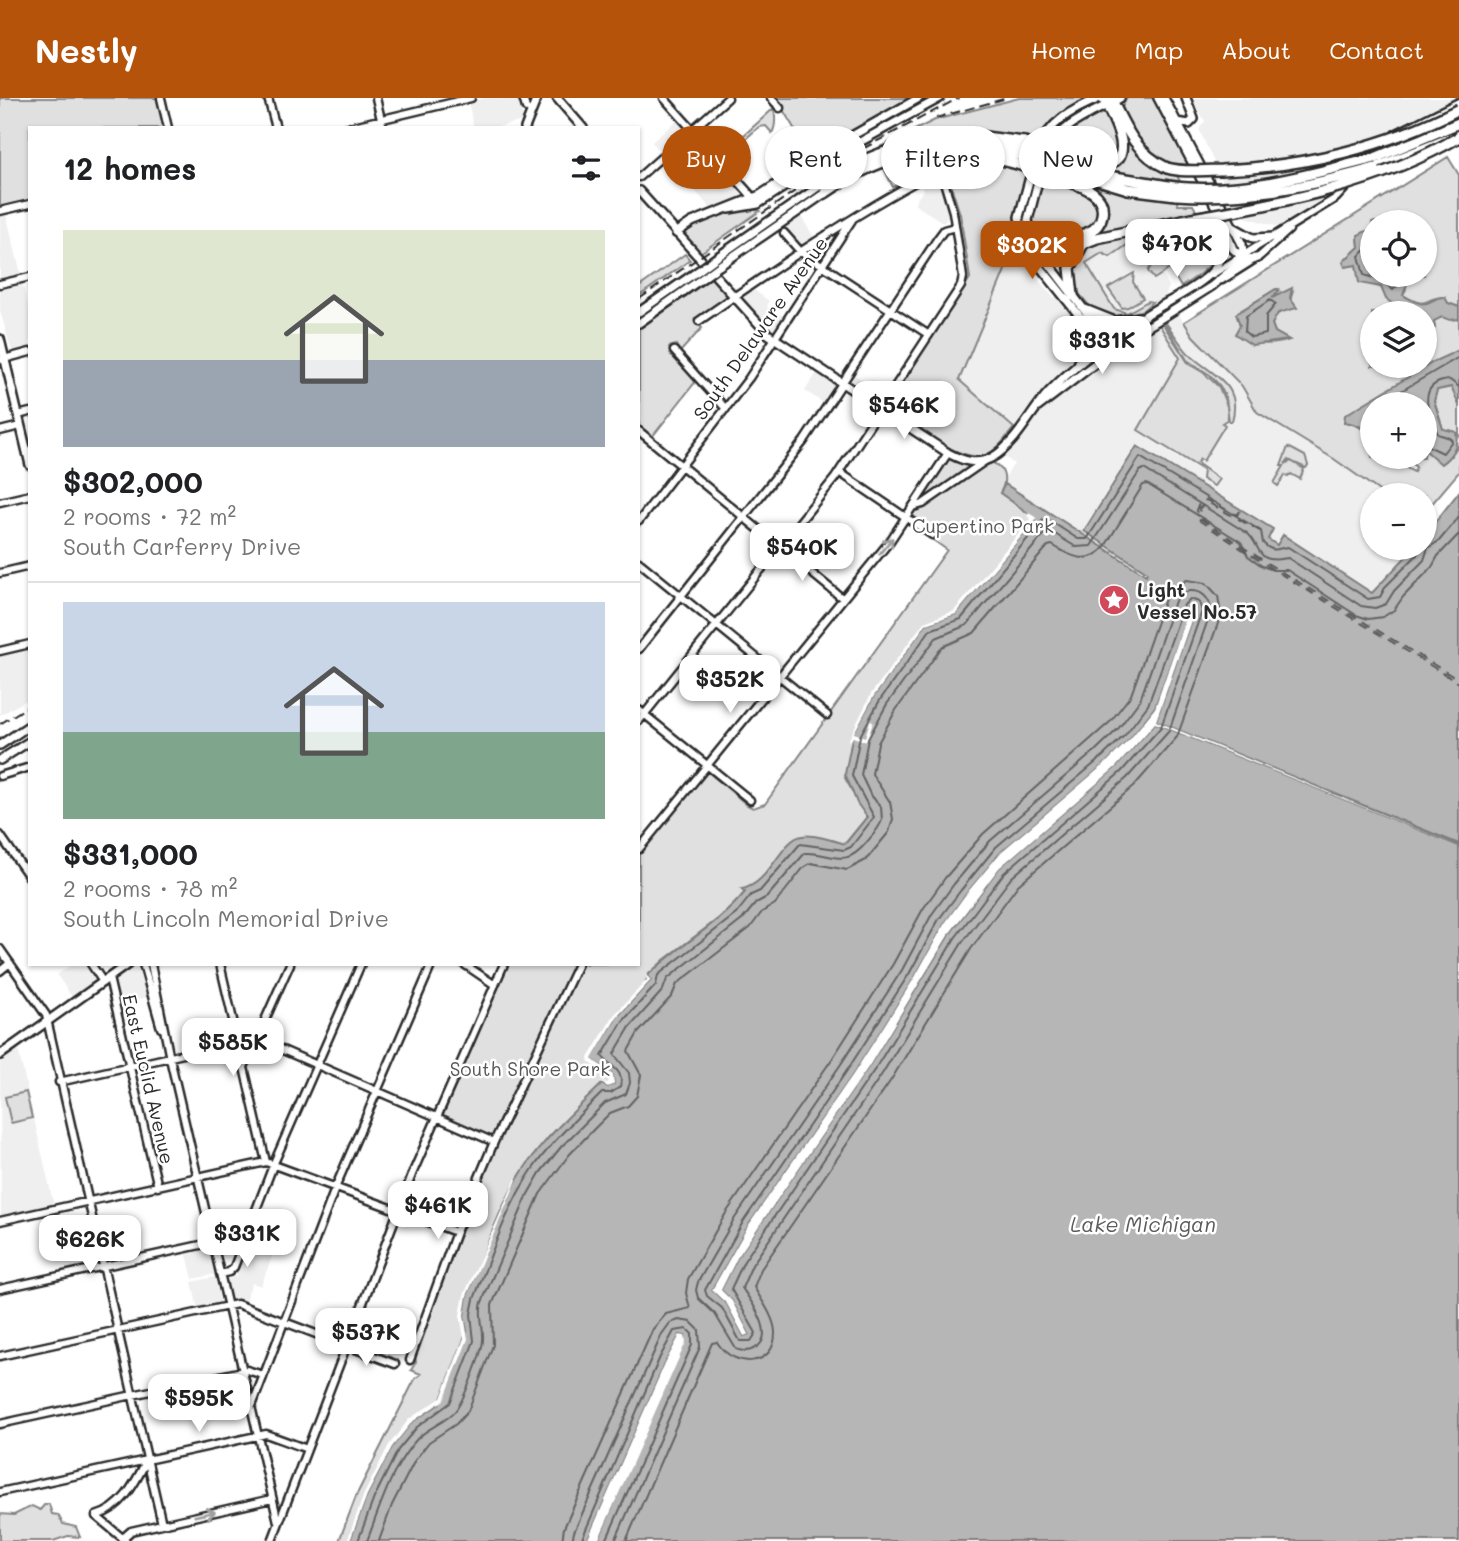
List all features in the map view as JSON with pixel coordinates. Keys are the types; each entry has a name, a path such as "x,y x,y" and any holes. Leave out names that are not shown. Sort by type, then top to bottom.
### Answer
{"highway":[{"path":"1109,100 1122,134 1118,155"},
{"path":"1109,100 1135,145 1147,158 1167,169 1191,171 1296,163 1395,136 1459,108"},
{"path":"1375,163 1459,123"},
{"path":"1118,186 1128,189 1227,196 1283,190 1459,136"},
{"path":"1030,246 1061,252 1118,233 1326,190 1413,160 1459,136"},
{"path":"867,158 916,144 976,141 1019,153"},
{"path":"867,167 920,151 951,148 1019,153"},
{"path":"1030,246 1086,233 1096,227 1102,217 1101,203 1098,195 1089,189"},
{"path":"1073,296 1070,268 1083,243"}],"main road":[{"path":"526,126 537,98"},
{"path":"557,98 581,126"},
{"path":"867,130 890,115 921,101 940,98"},
{"path":"1160,98 1177,121 1234,227 1243,257"},
{"path":"1160,98 1224,225 1233,249 1243,257 1257,258"},
{"path":"1177,121 1189,124 1194,119 1186,98"},
{"path":"1109,100 1068,126 1053,142 1029,209 1029,232 1030,246 1082,322 1110,348"},
{"path":"867,136 894,123 921,101"},
{"path":"890,115 894,123"},
{"path":"676,233 692,222 756,201 774,189"},
{"path":"640,322 716,263 823,189"},
{"path":"640,192 775,339 948,453 968,462 986,460 999,453 1050,391 1075,368 1213,286 1243,257"},
{"path":"1038,407 1110,348 1144,316 1208,276 1220,258 1224,225"},
{"path":"1234,227 1253,238 1274,237"},
{"path":"1030,246 1073,296 1110,348"},
{"path":"640,311 701,274"},
{"path":"1081,307 1096,316 1115,321 1144,316"},
{"path":"1075,368 1087,346 1082,322"},
{"path":"0,339 2,359 28,457"},
{"path":"0,745 28,728"},
{"path":"0,762 28,742"},
{"path":"0,762 28,748"},
{"path":"0,1055 125,966"}],"street":[{"path":"163,98 168,126"},
{"path":"268,98 275,126"},
{"path":"376,98 382,126"},
{"path":"353,126 471,98"},
{"path":"523,98 526,108 531,111"},
{"path":"664,98 688,126"},
{"path":"696,126 728,98"},
{"path":"771,98 780,108"},
{"path":"1213,286 1257,258 1290,229 1336,198 1383,143 1404,128 1459,102"},
{"path":"640,176 662,157"},
{"path":"699,321 799,250 917,181 939,172 944,179 955,227 963,282 839,472 716,625 641,712 750,800"},
{"path":"745,189 756,201"},
{"path":"0,211 28,204"},
{"name":"South Delaware Avenue","path":"640,520 726,409 854,218"},
{"path":"640,648 804,442 943,232 955,227"},
{"path":"1208,276 1290,229"},
{"path":"784,233 799,250 929,335"},
{"path":"0,284 28,277"},
{"path":"674,351 726,409"},
{"path":"2,359 28,352"},
{"path":"18,415 28,412"},
{"path":"0,431 20,426"},
{"path":"640,432 842,598"},
{"path":"640,847 890,541 948,453"},
{"path":"913,507 923,504 986,460"},
{"path":"839,472 932,535"},
{"path":"0,502 28,495"},
{"path":"640,563 827,715"},
{"path":"0,573 28,566"},
{"path":"0,651 28,644"},
{"path":"0,776 28,768"},
{"path":"0,835 28,875"},
{"path":"0,949 46,1015 59,1082 162,1524"},
{"path":"0,971 10,963"},
{"path":"92,966 106,980"},
{"path":"144,966 169,1056 278,1523"},
{"path":"152,966 169,1056"},
{"path":"220,966 270,1162"},
{"path":"244,1067 289,966"},
{"path":"220,1274 231,1270 250,1224 270,1162 317,1065 360,966"},
{"path":"251,1408 336,1186 431,966"},
{"path":"467,966 495,985"},
{"path":"272,1541 398,1210 503,966"},
{"path":"410,1360 456,1232 494,1142 577,966"},
{"name":"East Euclid Avenue","path":"106,980 158,1186"},
{"path":"59,1082 257,1039 494,1142"},
{"path":"0,1221 270,1162 456,1232"},
{"path":"230,1238 250,1224"},
{"path":"0,1289 246,1235"},
{"path":"0,1356 237,1304 394,1364"},
{"path":"0,1424 243,1371 263,1376"},
{"path":"0,1492 257,1435 266,1434 307,1449"},
{"path":"147,1460 124,1498 112,1509 96,1516 124,1540 131,1531 272,1496 281,1497 290,1492"}],"shaded area":[{"path":"485,98 519,98 523,121 502,126 474,126 468,102"},
{"path":"1191,98 1454,98 1393,129 1372,149 1336,194 1282,228 1239,215 1199,129 1205,121"},
{"path":"678,119 682,126 670,126"},
{"path":"662,133 662,151 661,152 652,142"},
{"path":"693,189 739,189 744,195 712,210"},
{"path":"942,189 949,214 944,223 914,204 923,190"},
{"path":"0,214 6,214 21,274 0,281"},
{"path":"800,215 814,237 801,245 784,227"},
{"path":"1165,240 1151,256 1169,286 1166,295 1193,336 1242,386 1257,412 1368,483 1360,483 1360,560 1403,560 1375,592 1370,592 1283,536 1277,545 1268,539 1273,530 1179,471 1146,575 1005,484 1003,480 1014,464 1002,455 1021,433 959,380 1011,255 1018,256 1054,298 1079,277 1087,256 1133,241"},
{"path":"22,282 28,305 28,348 12,352 0,311 0,287"},
{"path":"751,288 769,301 767,307 784,317 775,331 771,331 742,299 742,295"},
{"path":"818,371 837,384 825,404 805,391"},
{"path":"853,374 869,384 873,380 888,390 881,401 850,383"},
{"path":"800,528 827,549 811,568 786,547"},
{"path":"28,648 28,699 0,715 0,655"},
{"path":"69,966 88,966 96,979 72,997 57,975"},
{"path":"140,966 148,997 118,1003 114,981"},
{"path":"18,1049 54,1206 1,1217 0,1061"},
{"path":"254,1228 279,1238 261,1286 252,1283 244,1303 232,1298 227,1283 236,1276"},
{"path":"203,1248 209,1251 215,1274 193,1279 186,1251"},
{"path":"215,1277 220,1304 198,1310 192,1282"}],"green space":[{"path":"0,98 158,98 165,126 28,126 28,200 0,207"},
{"path":"776,98 912,98 862,126 793,126"},
{"path":"1019,98 1093,98 1068,111 1049,126 1019,126 1019,138 1005,136 1005,126 923,126 935,120"},
{"path":"1127,98 1153,98 1191,169 1166,163 1147,150 1121,109"},
{"path":"774,108 775,126 759,127 751,134 751,129"},
{"path":"1101,113 1108,115 1114,126 1073,126"},
{"path":"1124,136 1145,160 1176,174 1180,181 1118,173 1118,151 1125,142"},
{"path":"1448,157 1459,175 1459,307 1448,303 1444,297 1428,301 1411,300 1403,295 1405,287 1437,287 1437,210 1363,210"},
{"path":"1005,164 1019,168 1019,189 1023,189 1017,211 1022,250 1018,256 1011,256 959,380 1014,428 994,450 986,455 976,456 950,448 888,408 888,404 970,278 960,214 952,189 1005,189"},
{"path":"1039,189 1079,189 1087,192 1099,205 1097,222 1069,234 1038,235 1033,221"},
{"path":"1107,189 1177,201 1178,205 1193,205 1198,214 1059,249 1042,245 1100,227 1097,192"},
{"path":"751,209 760,211 699,254 685,236 695,224 704,220"},
{"path":"1360,212 1359,247 1345,260 1347,266 1356,265 1360,270 1360,287 1381,287 1390,301 1360,301 1360,378 1410,378 1386,392 1360,392 1360,407 1346,415 1344,422 1360,427 1360,469 1409,469 1414,472 1415,469 1437,469 1437,454 1451,456 1459,444 1459,472 1437,498 1437,483 1368,483 1257,412 1242,386 1193,336 1184,322","holes":["1279,289 1272,298 1293,291 1288,308 1276,315 1272,324 1275,332 1289,340 1262,344 1237,335 1240,325 1237,313"]},
{"path":"1216,218 1220,242 1214,260 1181,287 1171,270 1176,265 1154,279 1148,271 1152,265 1143,243 1127,245 1110,257 1102,253 1086,263 1114,309 1127,313 1148,301 1152,302 1143,310 1121,318 1109,317 1093,310 1075,289 1073,268 1082,251 1092,244 1125,234"},
{"path":"685,254 690,260 640,295 640,286"},
{"path":"1134,273 1133,282 1143,298 1122,308 1108,288"},
{"path":"712,277 730,296 696,321 702,328 680,352 676,345 669,347 670,354 696,381 652,437 640,427 640,327"},
{"path":"1439,317 1459,319 1459,350 1437,363"},
{"path":"1163,320 1189,354 1229,389 1233,397 1232,421 1229,421 1226,398 1220,386 1210,375 1187,360"},
{"path":"1161,321 1189,364 1219,387 1227,406 1228,419 1222,423 1225,425 1203,461 1200,459 1197,463 1219,479 1214,486 1202,479 1203,470 1138,430 1180,358 1158,323"},
{"path":"1452,387 1459,405 1459,437 1456,432 1443,429 1437,410 1437,390"},
{"path":"1288,447 1305,456 1308,465 1306,468 1293,462 1304,469 1300,479 1291,474 1288,477 1285,475 1278,486 1274,483 1284,466 1281,466"},
{"name":"South Shore Park","path":"948,459 968,466 974,472 991,462 996,465 1004,475 1000,493 1037,518 853,734 845,778 867,817 845,844 832,840 794,841 755,887 743,890 745,892 731,909 648,975 615,1079 575,1111 549,1137 517,1180 444,1400 392,1447 350,1541 339,1541 357,1494 415,1379 421,1374 411,1370 416,1362 414,1349 498,1141 443,1115 507,966 640,966 640,851 707,771 747,805 753,808 765,804 947,550 933,540 937,533 912,515"},
{"path":"26,1092 32,1118 11,1123 5,1097"},
{"path":"45,1504 49,1504 52,1514 58,1515 63,1524 76,1527 80,1537 68,1536 53,1541 0,1541 0,1514 14,1515 32,1506 40,1510"}],"water":[{"path":"1360,234 1360,283 1356,265 1345,267 1343,262 1359,247"},
{"path":"1381,287 1406,287 1403,295 1416,301 1389,301"},
{"path":"1292,288 1290,298 1297,308 1278,313 1272,324 1275,332 1289,340 1252,345 1235,334 1240,325 1236,314 1276,289 1279,291 1272,298"},
{"path":"1445,297 1448,303 1459,307 1459,319 1442,317 1437,320 1437,301 1431,301"},
{"path":"1459,350 1459,405 1451,387 1436,392 1383,392 1407,378 1437,378 1437,360"},
{"path":"1360,406 1360,427 1344,422 1345,415"},
{"path":"1437,410 1443,429 1456,432 1457,437 1454,450 1441,464 1437,460"},
{"name":"Lake Michigan","path":"1137,446 1273,529 1268,539 1277,545 1283,535 1372,593 1403,560 1437,560 1437,520 1459,492 1459,844 1156,721 1195,609 1191,606 1155,707 1130,739 1107,762 1001,852 966,894 945,923 915,977 854,1073 748,1226 712,1290 727,1304 744,1336 749,1334 732,1301 721,1290 737,1258 869,1066 949,935 999,868 1116,767 1155,723 1459,846 1459,1541 598,1541 685,1336 680,1335 587,1541 350,1541 367,1495 392,1447 412,1422 439,1404 467,1331 464,1316 467,1296 494,1228 518,1178 536,1152 573,1112 602,1084 608,1087 614,1084 613,1075 591,1059 617,1017 651,980 647,976 723,915 745,892 742,889 760,879 795,839 812,836 845,844 867,817 857,803 845,774 853,734 874,696 926,624 956,614 1036,519 1000,493 1005,484 1146,575 1147,572 1084,531"}],"pier":[{"path":"1029,513 1037,518 956,614 926,624 874,696 854,733 865,737 870,721 873,722 867,742 853,737 848,741 871,694 924,622 954,611 1031,519 1027,516"},
{"path":"1190,606 1195,609 1156,721 1459,846 1155,723 1116,767 999,868 949,934 869,1066 737,1258 721,1290 732,1301 749,1334 744,1336 727,1304 712,1290 748,1226 854,1073 915,977 945,923 1001,852 1107,762 1155,708","holes":["1154,714 1152,721 1113,764 996,866 946,932 912,990 866,1064 744,1242 857,1075 918,979 948,925 969,896 1004,855 1109,765 1133,741"]},
{"path":"645,974 651,980 617,1017 592,1059 613,1075 614,1084 608,1087 599,1082 608,1083 610,1077 589,1062 588,1058 614,1015 647,980"},
{"path":"516,1178 467,1296 464,1315 468,1339 444,1400 412,1422 392,1447 367,1495 350,1541 347,1541 364,1494 389,1445 409,1419 441,1398 464,1338 460,1315 464,1295"},
{"path":"680,1335 685,1336 686,1342 598,1541 595,1541 608,1506 682,1339 669,1362 591,1541 587,1541 666,1361"}],"ferry route":[{"path":"1240,511 1237,515 1206,500 1199,504 1196,510 1200,521 1266,565 1459,683"},
{"path":"1260,531 1209,503 1199,508 1201,519 1267,563 1459,680"}],"railway":[{"path":"640,298 834,164 959,98"},
{"path":"936,118 1007,98"},
{"path":"0,724 28,706"}],"place":[{"name":"Light Vessel No.57","path":"1114,600"}],"park label":[{"name":"Cupertino Park","path":"983,525"}]}
